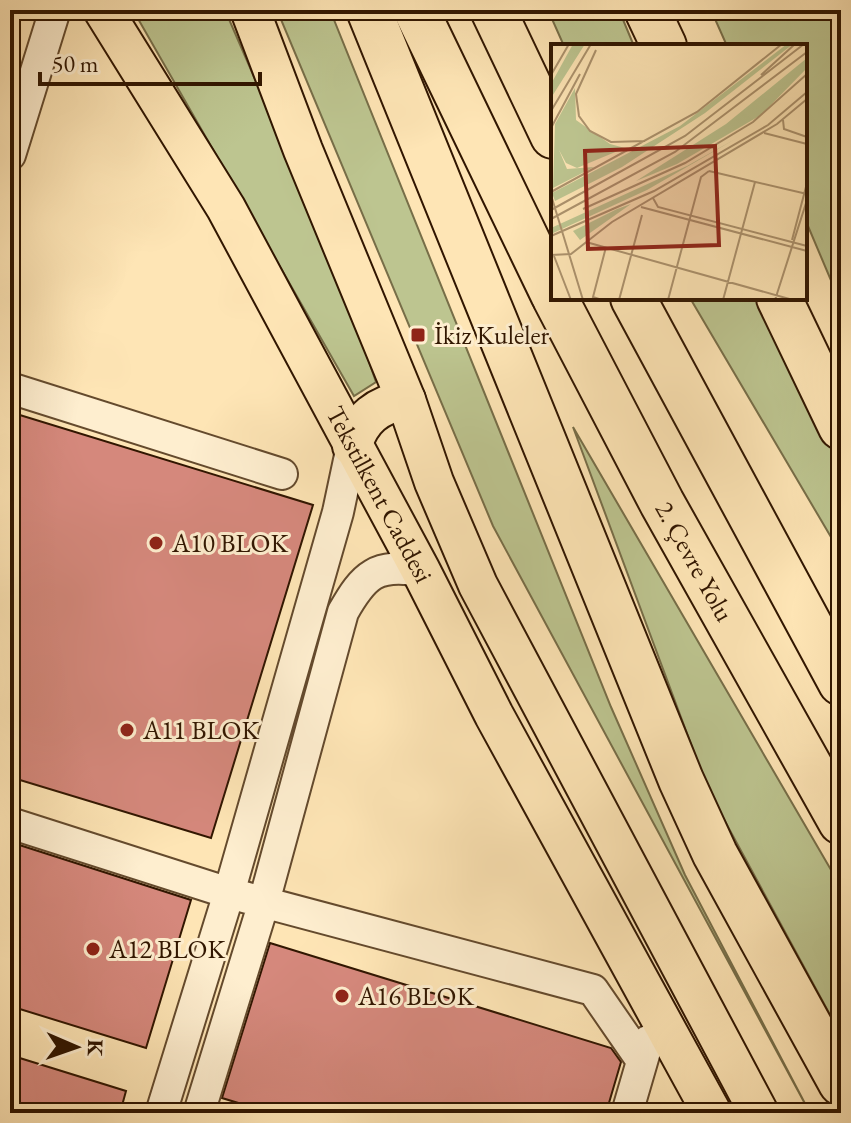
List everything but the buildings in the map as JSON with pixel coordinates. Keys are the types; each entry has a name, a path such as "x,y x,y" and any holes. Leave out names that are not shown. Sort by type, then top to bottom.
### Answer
{"highway":[{"path":"369,10 681,780 715,854 841,1083"},
{"name":"2. Çevre Yolu","path":"416,10 551,290"},
{"path":"493,10 551,132"},
{"path":"647,10 663,44"},
{"name":"2. Çevre Yolu","path":"556,300 662,503 841,822"},
{"path":"634,300 841,683"},
{"path":"780,300 841,427"}],"main road":[{"name":"Tekstilkent Caddesi","path":"103,10 226,208 421,571 494,715 658,1009 712,1113"},
{"name":"Tekstilkent Caddesi","path":"250,10 478,585 759,1113"},
{"path":"406,400 374,411 359,425 360,459 401,474 422,450"}],"street":[{"path":"10,155 55,10"},
{"path":"10,388 282,474"},
{"path":"161,1113 229,893 338,512 360,459"},
{"path":"199,1113 264,902 343,612 360,583 381,569 399,567 421,571"},
{"path":"10,823 229,893 593,990 642,1061"},
{"path":"627,1113 658,1009"}],"green space":[{"path":"133,10 225,10 334,261 376,382 354,396"},
{"path":"277,10 330,10 611,707 685,875 810,1113 493,526"},
{"path":"548,10 619,10 633,44 563,44"},
{"path":"711,10 841,10 841,304 807,224 807,44 726,44"},
{"path":"691,300 757,300 841,462 841,554"},
{"path":"573,427 841,887 841,1035 708,790"}],"place":[{"name":"İkiz Kuleler","path":"418,335"},
{"name":"A10 BLOK","path":"156,543"},
{"name":"A11 BLOK","path":"127,730"},
{"name":"A12 BLOK","path":"93,949"},
{"name":"A16 BLOK","path":"342,996"}]}
